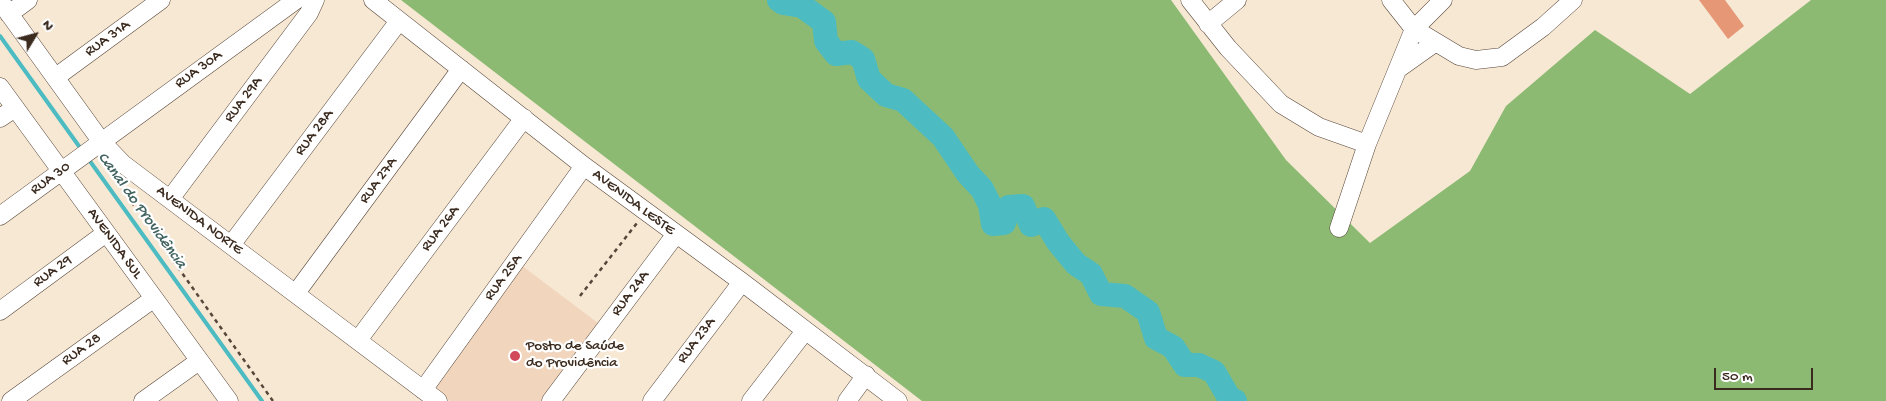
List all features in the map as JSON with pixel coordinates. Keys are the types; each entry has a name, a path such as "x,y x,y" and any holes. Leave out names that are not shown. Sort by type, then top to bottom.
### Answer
{"street":[{"path":"5,7 28,0"},
{"name":"RUA 31A","path":"56,77 161,0"},
{"name":"RUA 30A","path":"99,143 296,0"},
{"name":"RUA 29A","path":"170,199 309,13 315,0"},
{"name":"AVENIDA LESTE","path":"373,0 584,166 742,282 898,401"},
{"path":"1190,0 1208,24 1281,104 1319,126 1367,144"},
{"path":"1208,24 1238,0"},
{"path":"1391,0 1414,29 1459,56 1476,60 1502,57 1543,27 1573,0"},
{"path":"1339,228 1367,144 1414,29 1443,0"},
{"name":"AVENIDA NORTE","path":"5,7 56,77 99,143 123,164 438,401"},
{"name":"RUA 28A","path":"231,245 399,21"},
{"path":"1398,69 1436,42"},
{"name":"RUA 27A","path":"296,293 461,69"},
{"name":"AVENIDA SUL","path":"0,87 64,169 106,233 229,401"},
{"path":"0,118 15,108"},
{"name":"RUA 26A","path":"358,340 524,118"},
{"name":"RUA 30","path":"0,216 99,143"},
{"name":"RUA 25A","path":"423,390 584,166"},
{"name":"RUA 29","path":"0,311 106,233"},
{"name":"RUA 24A","path":"551,401 676,234"},
{"name":"RUA 23A","path":"652,401 742,282"},
{"name":"RUA 28","path":"11,401 154,299"},
{"path":"751,401 805,331"},
{"path":"143,401 199,361"},
{"path":"847,401 866,375"}],"path":[{"path":"111,174 273,401"},
{"path":"580,296 646,212"}],"shaded area":[{"name":"Posto de Saúde do Providência","path":"521,265 598,323 541,401 450,401 432,389"}],"green space":[{"path":"401,0 1171,0 1286,160 1370,243 1470,171 1506,106 1595,30 1690,94 1811,0 1886,0 1886,401 922,401"}],"building":[{"path":"1699,0 1725,0 1744,26 1728,39"}],"waterway":[{"path":"779,0 783,3 802,6 824,22 826,41 836,54 852,52 863,59 869,79 886,95 903,100 943,137 968,174 982,189 990,205 993,224 1004,223 1009,207 1023,206 1031,225 1044,219 1058,242 1076,264 1091,274 1101,294 1125,296 1148,312 1156,338 1173,347 1185,365 1199,365 1214,372 1230,399 1235,401"},
{"name":"Canal do Providência","path":"0,36 81,149"},
{"name":"Canal do Providência","path":"87,157 262,401"}],"place":[{"name":"Posto de Saúde do Providência","path":"515,356"}]}
